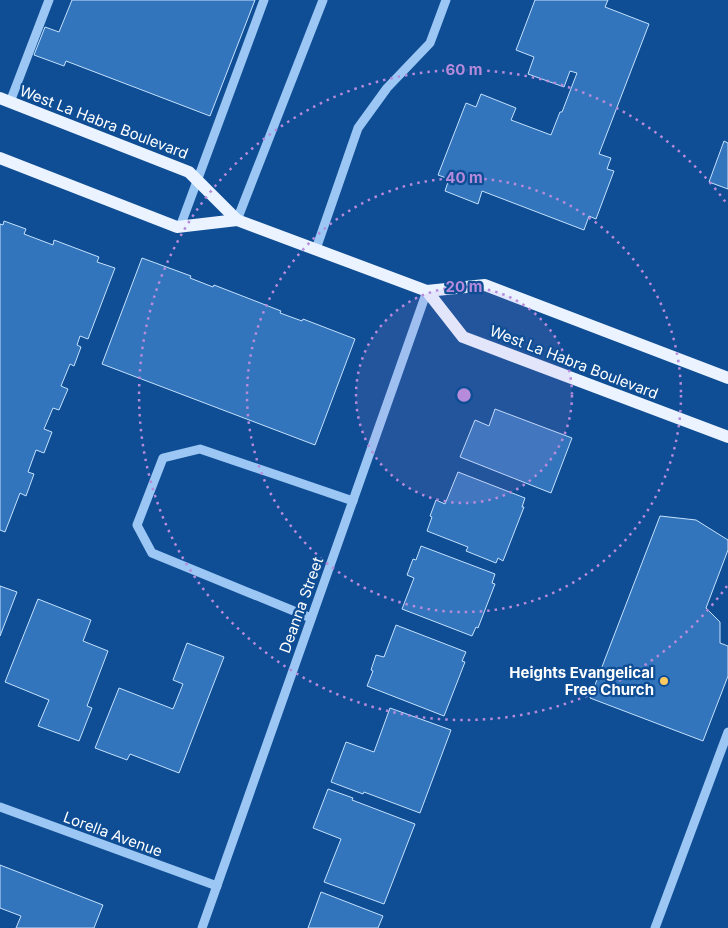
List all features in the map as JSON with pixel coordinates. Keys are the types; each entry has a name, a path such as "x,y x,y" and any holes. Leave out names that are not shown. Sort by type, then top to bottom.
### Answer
{"main road":[{"name":"West La Habra Boulevard","path":"5,100 189,172 237,220 427,290 485,285 728,378"},
{"name":"West La Habra Boulevard","path":"0,158 180,227 237,220"},
{"name":"West La Habra Boulevard","path":"427,290 463,337 728,437"}],"street":[{"path":"5,100 49,0"},
{"path":"180,227 264,0"},
{"path":"237,220 323,0"},
{"path":"316,249 358,128 387,88 430,42 446,0"},
{"name":"Deanna Street","path":"202,928 427,290"},
{"path":"311,618 152,553 137,525 163,458 200,448 353,502"},
{"path":"655,928 728,732"},
{"name":"Lorella Avenue","path":"0,807 217,886"}],"building":[{"path":"72,0 255,0 210,116 66,61 64,66 34,55 45,27 59,32"},
{"path":"535,0 608,0 605,7 649,24 599,154 611,158 607,169 614,171 596,219 589,216 584,230 482,191 478,204 445,191 449,179 438,175 466,103 476,107 481,94 516,108 511,120 551,135 577,73 570,71 564,87 528,74 534,57 516,50"},
{"path":"724,141 728,143 728,189 709,182"},
{"path":"4,221 26,229 24,234 53,245 54,240 99,257 97,262 115,268 88,339 80,336 77,345 81,347 74,366 70,364 61,386 68,389 59,410 53,408 44,429 52,432 44,453 36,450 28,472 34,474 26,496 20,493 5,532 0,530 0,224 3,225"},
{"path":"142,258 191,276 190,278 213,287 214,285 281,311 280,313 302,321 303,319 355,339 315,445 102,364"},
{"path":"495,409 572,438 551,493 460,457 475,420 489,426"},
{"path":"458,472 525,498 522,507 524,507 503,561 498,558 496,563 466,551 468,547 427,531 436,500 445,504"},
{"path":"660,516 696,520 728,540 728,550 706,608 720,622 720,643 728,646 728,676 703,741 590,698"},
{"path":"421,546 495,574 492,583 495,584 478,628 476,627 472,636 402,609 414,578 407,575 413,559 416,560"},
{"path":"0,586 17,592 0,636"},
{"path":"38,599 91,620 83,641 108,651 87,706 92,708 79,741 38,726 49,700 5,682"},
{"path":"396,625 466,652 462,661 465,662 444,716 367,686 373,671 371,670 376,655 384,657"},
{"path":"187,643 224,657 179,773 130,754 127,760 95,748 119,688 173,709 183,684 173,680"},
{"path":"390,708 451,730 420,813 331,782 346,742 374,752"},
{"path":"328,789 415,824 384,904 324,882 341,839 313,828"},
{"path":"0,865 103,905 94,928 16,928 21,916 0,908"},
{"path":"321,892 383,916 378,928 308,928"}],"place":[{"name":"Heights Evangelical Free Church","path":"664,681"}]}
